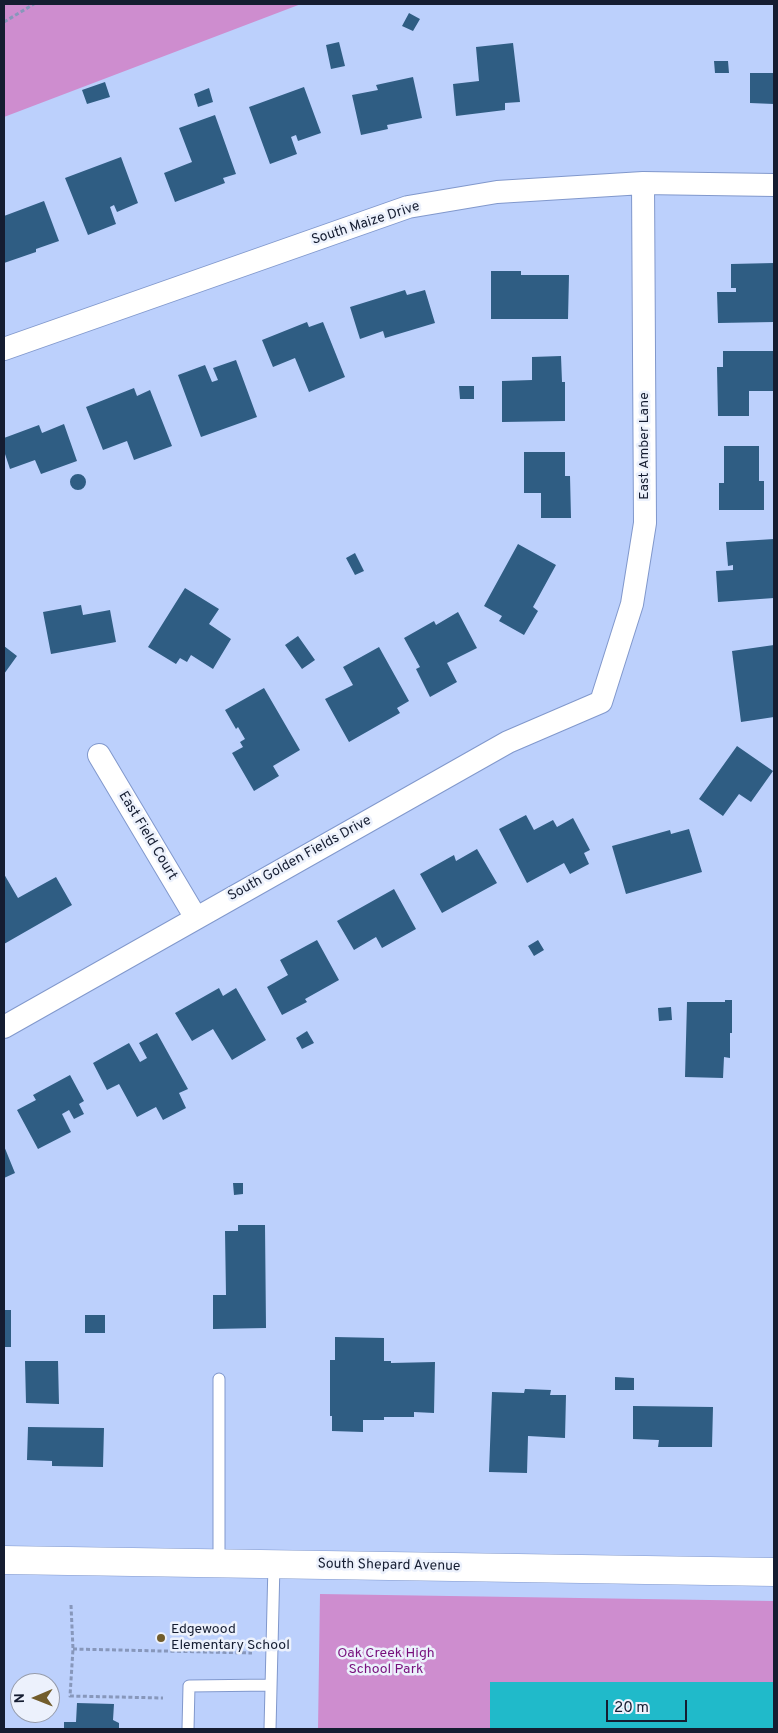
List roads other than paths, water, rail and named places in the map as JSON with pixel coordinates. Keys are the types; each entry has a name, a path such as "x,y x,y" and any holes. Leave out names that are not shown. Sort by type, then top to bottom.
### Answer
{"street":[{"name":"South Maize Drive","path":"4,349 408,207 497,192 643,184 774,185"},
{"name":"East Amber Lane","path":"601,702 632,604 645,523 643,184"},
{"name":"South Golden Fields Drive","path":"4,1027 508,742 601,702"},
{"name":"East Field Court","path":"99,755 196,918"},
{"name":"South Shepard Avenue","path":"4,1560 774,1572"}],"lane":[{"path":"219,1379 219,1563"},
{"path":"270,1729 274,1564"},
{"path":"188,1729 189,1686 271,1685"}],"place":[{"name":"Edgewood Elementary School","path":"161,1638"}],"park label":[{"name":"Oak Creek High School Park","path":"386,1662"}]}
